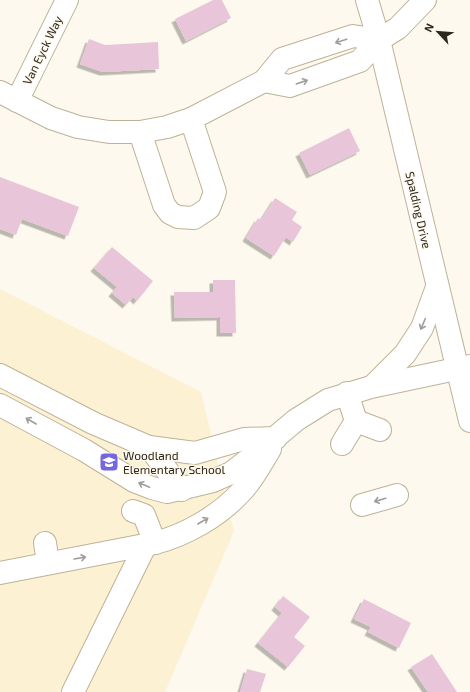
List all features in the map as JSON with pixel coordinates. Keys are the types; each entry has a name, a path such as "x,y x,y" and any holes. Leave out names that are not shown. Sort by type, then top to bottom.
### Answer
{"street":[{"name":"Van Eyck Way","path":"8,97 67,0"},
{"name":"Spalding Drive","path":"367,0 379,40 437,287 463,367 470,421"},
{"path":"8,97 51,118 78,127 109,132 140,132 167,127 191,119 264,81 290,86 360,61 379,40 398,28 425,0"},
{"path":"140,132 164,205 170,213 178,217 194,218 209,208 215,192 191,119"},
{"path":"373,386 405,354 422,328 437,287"},
{"path":"0,405 90,454 134,481 167,492 182,490 214,481 231,473 276,438 296,420 328,400 373,386 463,367"},
{"path":"0,375 93,423 149,447 195,453 244,439 276,438"},
{"path":"342,444 356,421 347,393"},
{"path":"356,421 380,430"},
{"path":"0,573 46,553 150,544 174,537 210,517 241,492 257,471 276,438"},
{"path":"149,447 182,490"},
{"path":"362,505 397,494"},
{"path":"73,692 150,544 144,515 133,511"}],"shaded area":[{"name":"Woodland Elementary School","path":"0,289 201,392 234,531 165,692 0,692"}],"building":[{"path":"213,0 222,0 231,18 186,41 175,19"},
{"path":"89,39 105,45 158,42 159,69 103,72 80,64"},
{"path":"349,128 360,151 310,175 299,153"},
{"path":"0,177 79,207 68,236 22,219 16,235 0,229"},
{"path":"275,198 297,212 292,220 302,227 293,242 286,237 274,256 246,238 258,218 261,220"},
{"path":"112,247 153,281 137,301 133,297 126,305 112,293 117,287 94,268"},
{"path":"213,280 235,280 236,333 220,333 220,317 175,318 174,292 213,292"},
{"path":"283,596 310,617 294,637 305,646 288,667 258,643 282,613 275,607"},
{"path":"364,599 411,623 399,648 368,632 371,627 354,619"},
{"path":"432,654 457,692 428,692 411,667"},
{"path":"247,669 266,674 260,692 240,692"}],"place":[{"name":"Woodland Elementary School","path":"109,462"}]}
